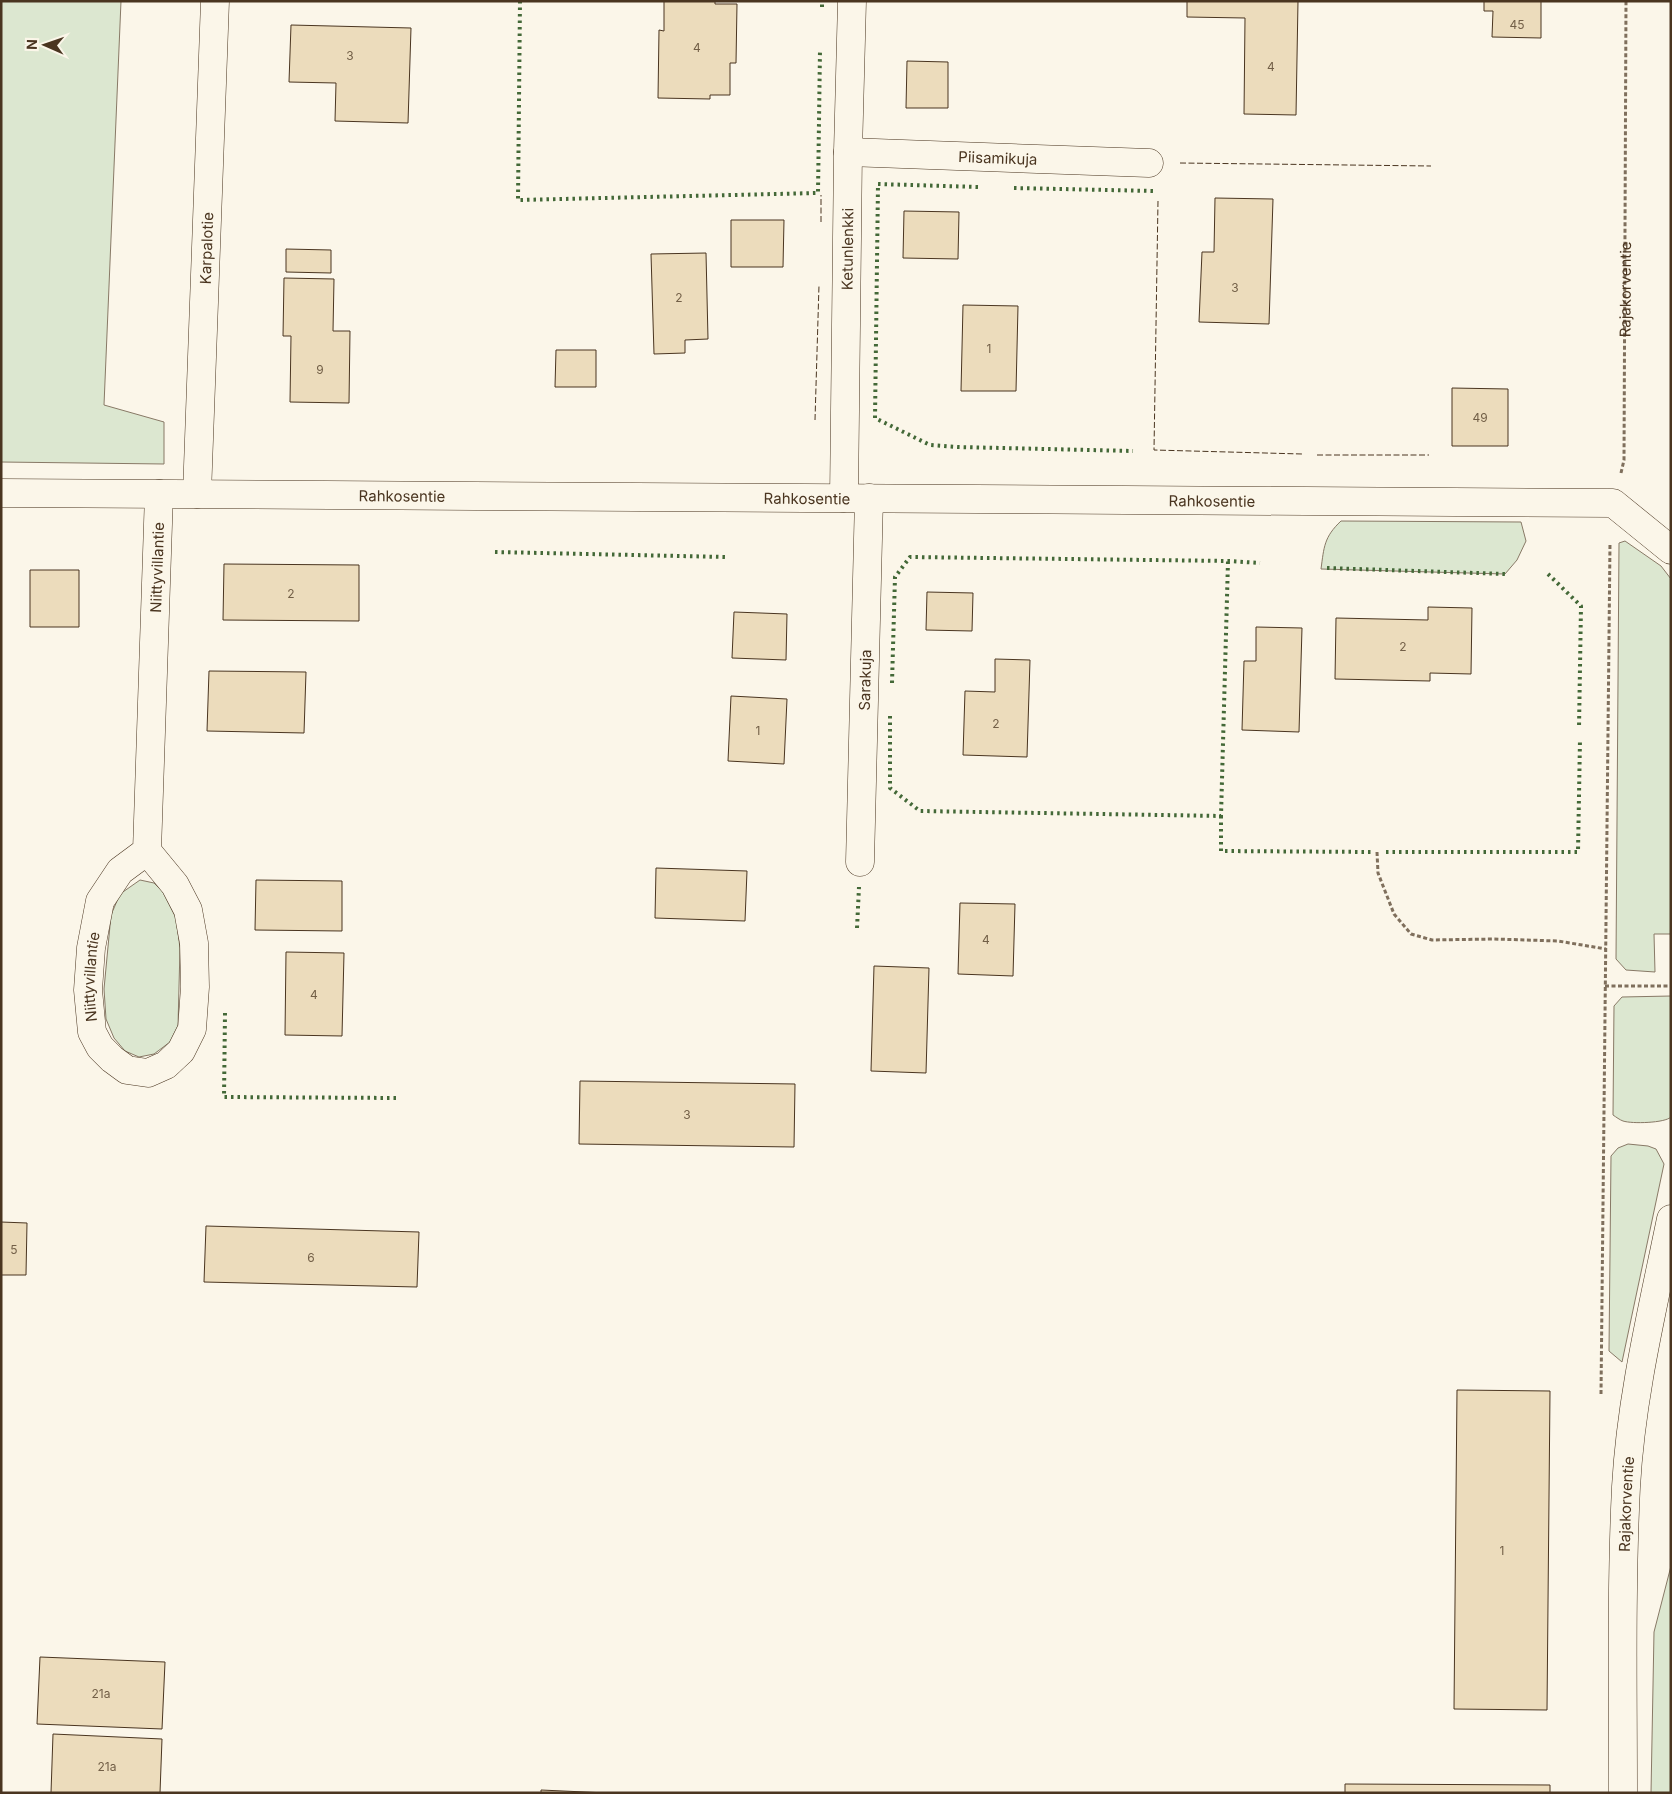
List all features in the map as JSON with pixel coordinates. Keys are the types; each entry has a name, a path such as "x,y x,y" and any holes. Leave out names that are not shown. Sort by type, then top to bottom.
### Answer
{"street":[{"name":"Karpalotie","path":"197,494 215,1"},
{"name":"Ketunlenkki","path":"852,1 848,152 856,498"},
{"name":"Piisamikuja","path":"848,152 1149,163"},
{"name":"Rahkosentie","path":"1,493 1613,503"},
{"name":"Niittyvillantie","path":"147,851 120,871 100,901 90,948 88,990 92,1032 100,1047 112,1060 127,1070 148,1073 166,1065 181,1051 192,1029 195,987 194,943 188,910 175,885 147,851 159,494"},
{"name":"Sarakuja","path":"856,498 860,862"},
{"path":"1613,503 1671,550"},
{"name":"Rajakorventie","path":"1623,1793 1623,1613 1626,1486 1635,1396 1671,1219"}],"path":[{"name":"Rajakorventie","path":"1601,1395 1610,540 1613,503 1624,460 1626,1"},
{"path":"1377,852 1378,874 1394,914 1411,934 1432,940 1494,939 1558,942 1606,949"},
{"path":"1605,986 1671,986"}],"green space":[{"path":"1,1 121,1 104,405 164,422 164,464 1,462"},
{"path":"1341,521 1521,522 1526,541 1517,560 1505,574 1321,569 1328,537"},
{"path":"1625,541 1661,566 1671,579 1671,934 1654,934 1655,972 1626,970 1616,959 1619,543"},
{"path":"140,880 154,883 163,892 176,918 180,948 178,1026 170,1042 154,1054 139,1057 125,1051 114,1038 106,1019 104,989 111,915 120,894"},
{"path":"1671,996 1671,1117 1662,1121 1623,1121 1613,1115 1614,1006 1622,997"},
{"path":"1628,1144 1648,1146 1656,1149 1664,1164 1622,1362 1609,1351 1611,1156 1618,1148"},
{"path":"1671,1566 1671,1793 1651,1793 1654,1632"}],"building":[{"path":"664,1 715,1 715,4 737,4 736,63 730,63 730,95 710,95 710,99 658,98 659,30 664,31"},
{"path":"1187,1 1298,1 1296,115 1244,114 1245,18 1187,17"},
{"path":"1484,1 1541,1 1541,38 1492,37 1493,11 1484,11"},
{"path":"291,25 411,28 408,123 335,121 336,83 289,82"},
{"path":"907,61 948,62 948,108 906,108"},
{"path":"1215,198 1273,199 1269,324 1199,322 1202,252 1214,252"},
{"path":"904,211 959,212 958,259 903,258"},
{"path":"731,220 784,220 783,267 731,267"},
{"path":"286,249 331,250 331,273 286,272"},
{"path":"706,253 708,339 685,340 685,353 654,354 651,254"},
{"path":"284,278 334,279 333,331 350,331 349,403 290,402 291,336 283,336"},
{"path":"963,305 1018,306 1016,391 961,391"},
{"path":"556,350 596,350 596,387 555,387"},
{"path":"1452,388 1508,389 1508,446 1452,446"},
{"path":"224,564 359,565 359,621 223,620"},
{"path":"30,570 79,570 79,627 30,627"},
{"path":"927,592 973,593 972,631 926,630"},
{"path":"1428,607 1472,608 1471,674 1430,673 1430,681 1335,679 1336,618 1428,620"},
{"path":"734,612 787,614 786,660 732,658"},
{"path":"1256,627 1302,628 1299,732 1242,730 1244,661 1256,661"},
{"path":"995,659 1030,660 1027,757 963,755 965,691 995,692"},
{"path":"209,671 306,672 304,733 207,731"},
{"path":"731,696 787,699 784,764 728,761"},
{"path":"656,868 747,871 745,921 655,918"},
{"path":"256,880 342,881 342,931 255,930"},
{"path":"960,903 1015,904 1013,976 958,974"},
{"path":"286,952 344,953 342,1036 285,1035"},
{"path":"874,966 929,968 926,1073 871,1071"},
{"path":"580,1081 795,1084 794,1147 579,1144"},
{"path":"1,1222 27,1223 26,1275 1,1275"},
{"path":"206,1226 419,1232 417,1287 204,1282"},
{"path":"1457,1390 1550,1391 1547,1710 1454,1709"},
{"path":"40,1657 165,1662 162,1729 37,1724"},
{"path":"53,1734 162,1739 160,1793 51,1793"},
{"path":"1345,1784 1550,1785 1550,1793 1345,1793"},
{"path":"541,1790 607,1793 541,1793"}],"hedge":[{"path":"520,1 518,200 818,193 820,50"},
{"path":"822,1 822,7"},
{"path":"978,187 878,184 875,418 930,445 1133,451"},
{"path":"1014,188 1155,191"},
{"path":"495,552 726,557"},
{"path":"892,683 895,577 910,557 1260,563"},
{"path":"890,716 890,788 920,811 1221,816 1228,561"},
{"path":"1327,568 1505,574"},
{"path":"1548,574 1581,606 1579,728"},
{"path":"1386,852 1578,852 1580,739"},
{"path":"1221,816 1221,851 1373,852"},
{"path":"857,928 859,887"},
{"path":"225,1013 224,1097 396,1098"}],"fence":[{"path":"1180,163 1431,166"},
{"path":"821,195 821,222"},
{"path":"1158,201 1154,450 1302,454"},
{"path":"815,420 819,285"},
{"path":"1317,455 1429,455"}]}
